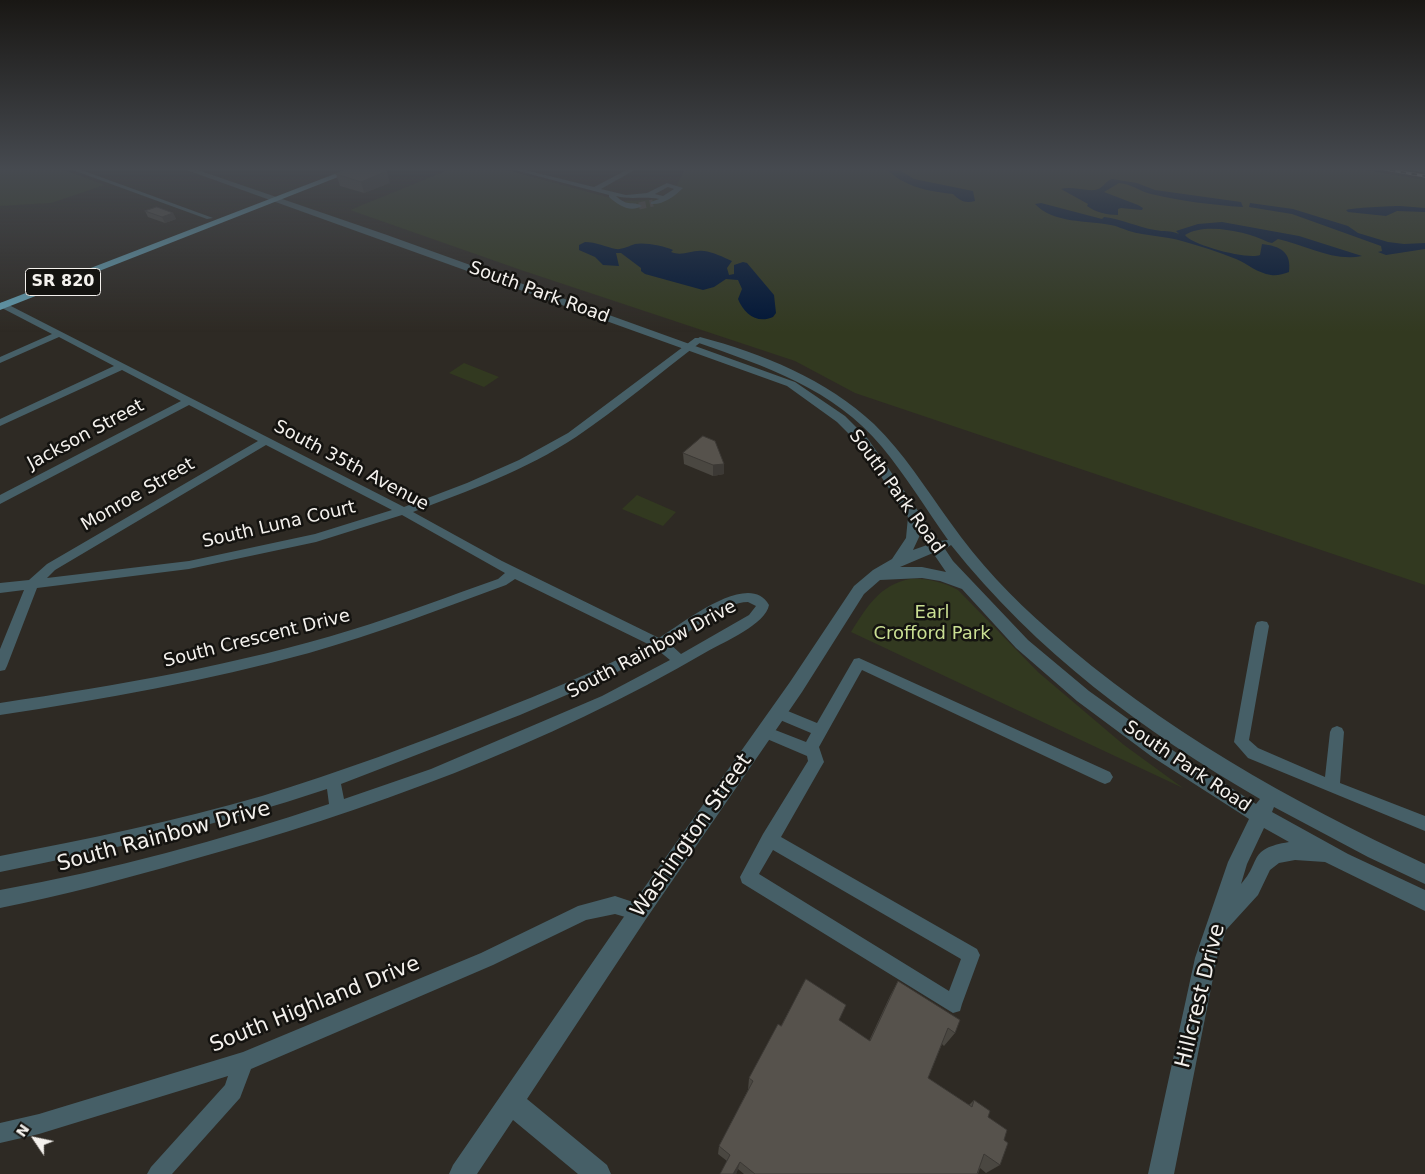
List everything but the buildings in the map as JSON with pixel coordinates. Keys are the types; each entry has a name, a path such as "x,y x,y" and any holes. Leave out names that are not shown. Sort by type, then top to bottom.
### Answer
{"highway":[{"name":"SR 820","path":"1,303 197,223"},
{"name":"SR 820","path":"1,303 206,223"}],"street":[{"name":"South Park Road","path":"345,223 791,384 826,408 864,442 948,565 1022,644 1083,696 1157,750 1260,815 1330,855 1425,901"},
{"path":"367,231 381,225"},
{"name":"South Park Road","path":"446,249 784,370 819,387 846,406 877,433 956,541 991,584 1042,634 1101,684 1172,736 1270,797 1363,846 1425,874"},
{"name":"South 35th Avenue","path":"1,303 120,367 403,511 450,541 513,574 660,644 680,661"},
{"path":"0,360 59,334"},
{"name":"South Luna Court","path":"0,588 189,565 316,538 403,511 471,486 523,462 572,435 698,340"},
{"path":"0,423 120,367"},
{"name":"Jackson Street","path":"0,500 188,401"},
{"name":"Monroe Street","path":"32,584 51,567 265,441"},
{"path":"898,561 913,538 915,516"},
{"name":"Washington Street","path":"462,1174 639,912 828,640 851,600 871,577 898,561 956,541"},
{"path":"871,577 914,571 936,574 969,587"},
{"name":"South Crescent Drive","path":"0,709 115,692 206,673 352,635 502,582 513,574"},
{"path":"0,666 32,584"},
{"name":"South Rainbow Drive","path":"0,864 81,849 196,820 333,780 478,727 578,684 660,644 728,602 749,597 758,600 763,606 762,611 754,618 680,661 606,700 434,775 270,831 74,885 0,899"},
{"path":"1262,626 1241,742 1253,752 1332,787 1425,824"},
{"path":"769,839 971,955 953,1004 748,877 769,839 816,762 811,747 859,663 1105,777"},
{"path":"778,713 819,730"},
{"path":"765,732 813,752"},
{"path":"1332,787 1337,732"},
{"path":"333,780 336,808"},
{"name":"Hillcrest Drive","path":"1161,1174 1206,958 1238,862 1270,797"},
{"path":"1216,927 1251,888 1263,862 1275,854 1295,851 1330,855"},
{"name":"South Highland Drive","path":"0,1133 48,1121 243,1062 487,959 584,912 615,905 639,912"},
{"path":"158,1174 233,1091 243,1062"},
{"path":"511,1102 598,1174"}],"green space":[{"path":"386,223 1425,223 1425,585 855,393 795,361 521,270"},
{"path":"464,363 499,377 484,387 449,373"},
{"path":"637,495 676,512 663,526 622,509"},
{"name":"Earl Crofford Park","path":"910,579 935,581 958,590 1038,672 1124,745 1183,788 851,632 875,598 890,586"}],"water":[{"path":"1093,223 1127,223 1148,229 1179,234 1176,231 1198,224 1226,223 1299,236 1362,256 1341,257 1330,255 1278,239 1272,243 1226,230 1204,229 1185,235 1198,243 1232,254 1260,255 1262,244 1279,248 1289,259 1289,272 1271,275 1230,256 1209,249 1169,238 1135,233 1111,225"},
{"path":"1316,223 1338,223 1348,226 1358,233 1388,242 1404,244 1425,243 1425,249 1386,255 1378,252 1382,251 1381,246"},
{"path":"585,242 616,249 635,244 644,244 665,247 673,250 671,252 675,253 707,252 732,261 727,268 729,275 734,274 734,265 743,262 747,263 774,295 776,313 773,317 762,319 747,313 738,299 742,289 738,280 726,279 714,287 703,290 645,274 641,271 641,268 621,253 616,253 619,266 603,265 595,257 579,250 579,245"}]}
